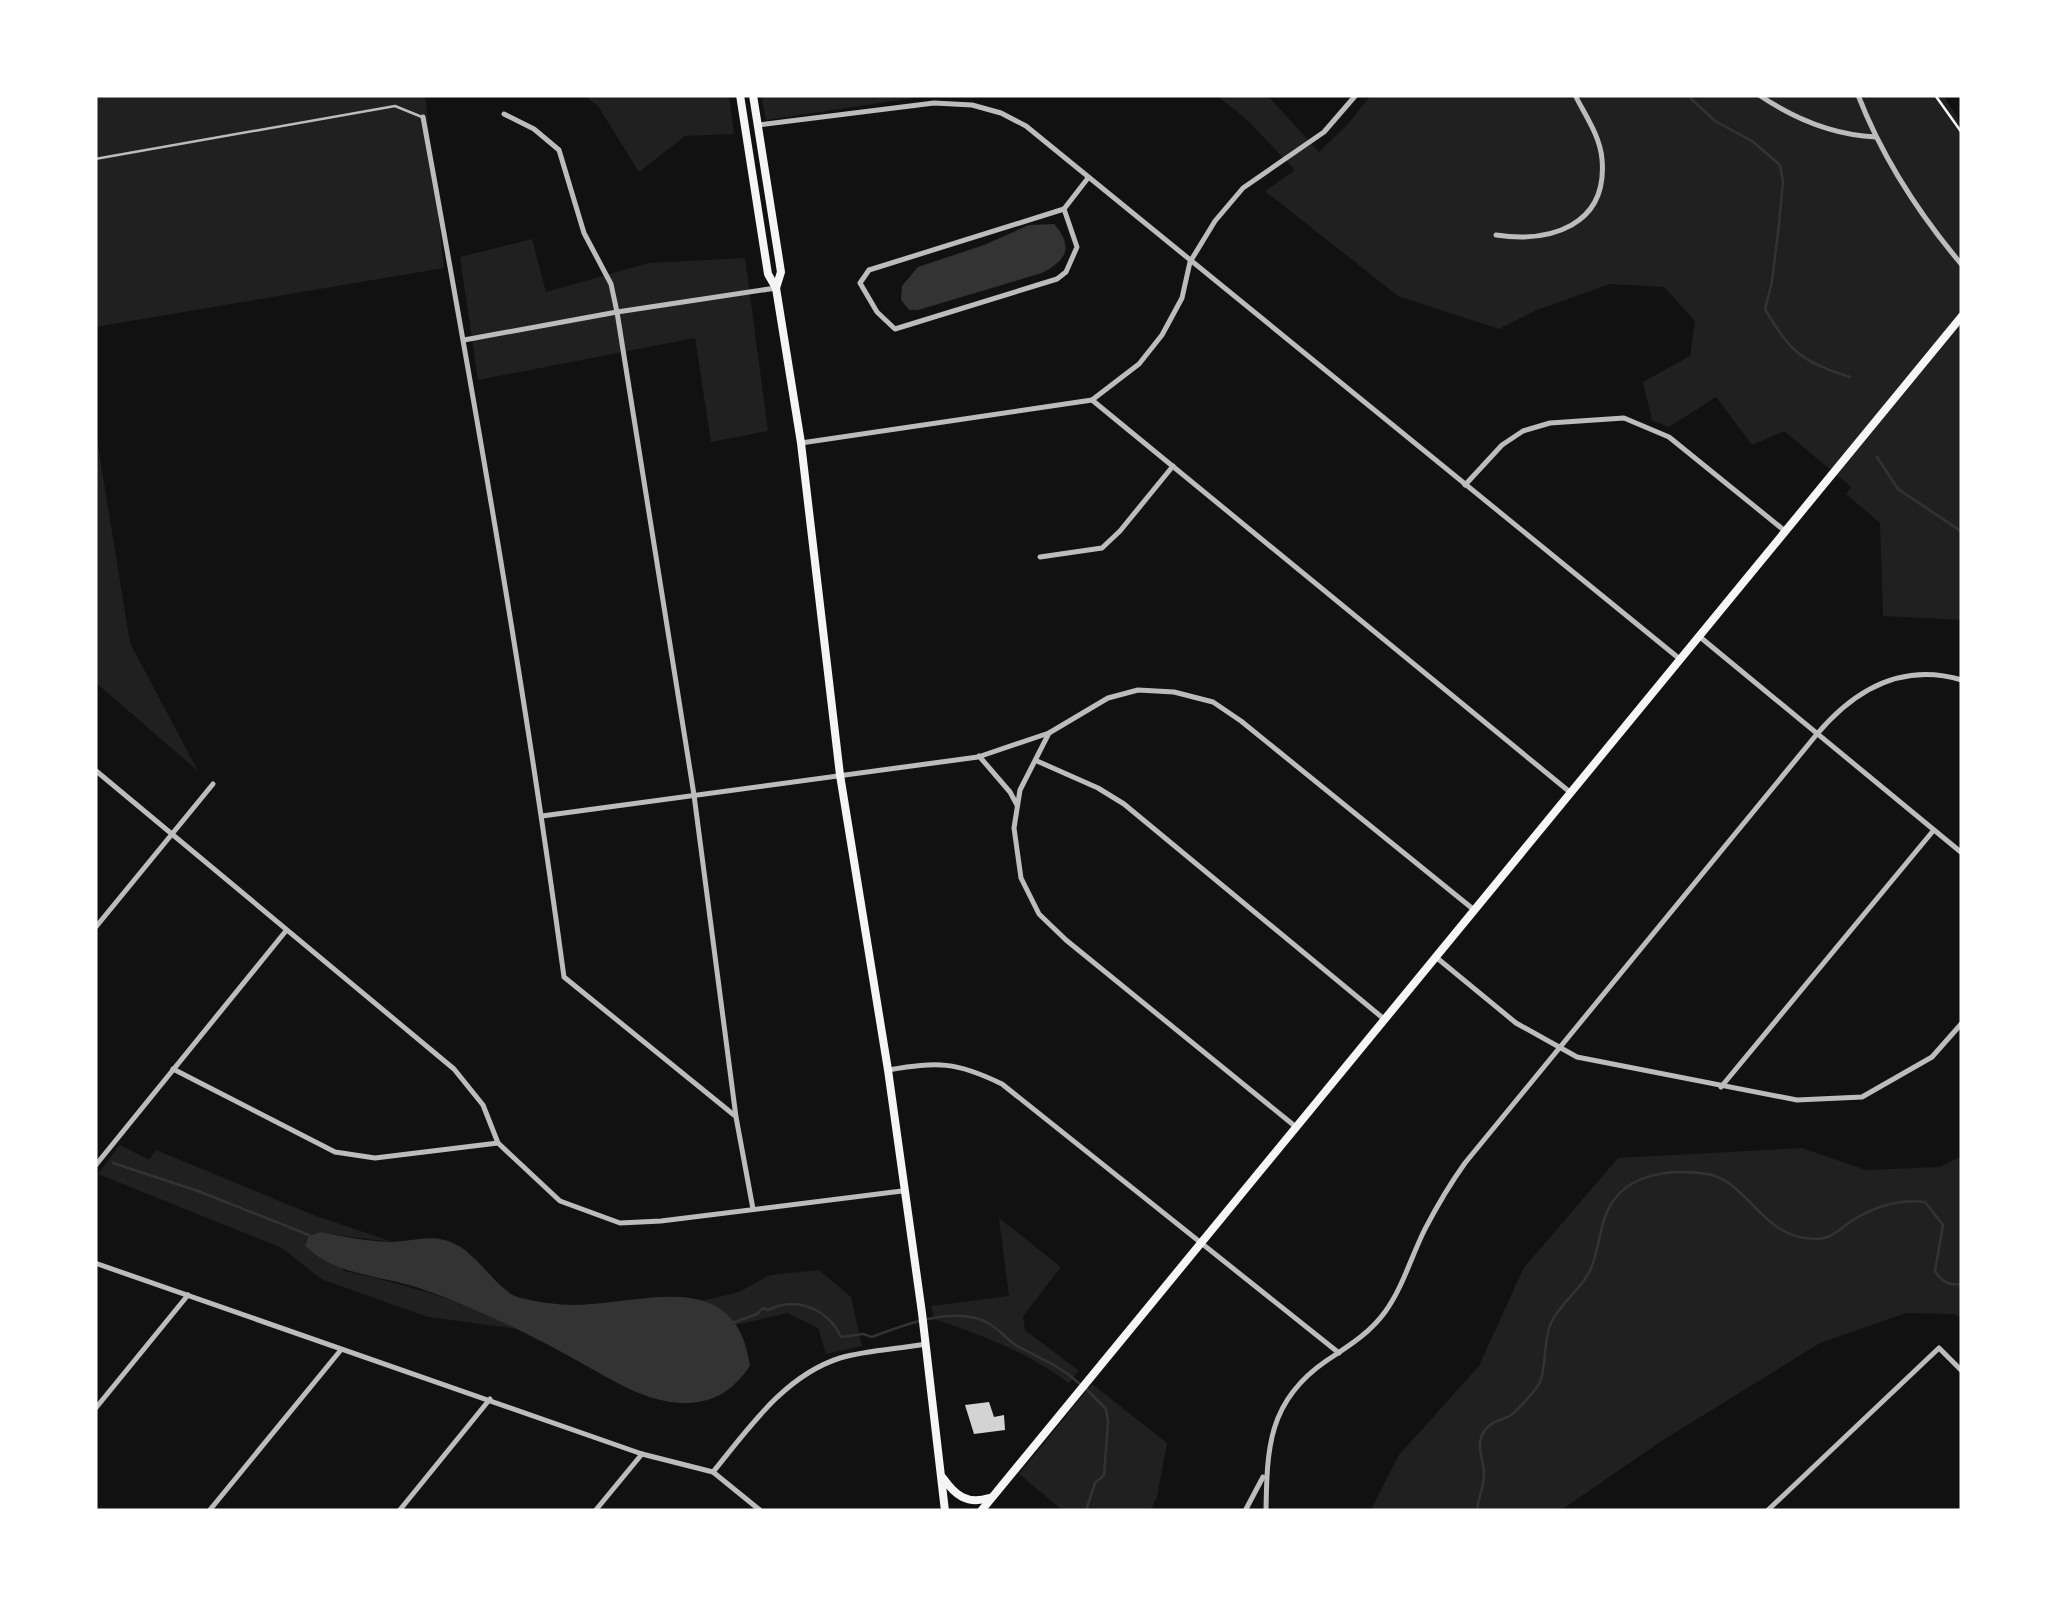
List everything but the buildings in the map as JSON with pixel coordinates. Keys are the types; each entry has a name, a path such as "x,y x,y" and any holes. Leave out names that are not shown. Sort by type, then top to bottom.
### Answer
{"main road":[{"path":"740,95 768,274 776,288 801,443 840,775 888,1070 924,1328 944,1511"},
{"path":"753,95 781,272 776,288"},
{"path":"981,1511 1962,316"},
{"path":"940,1474 954,1493 966,1500 993,1496"}],"street":[{"path":"801,443 1092,400 1138,364 1162,335 1182,298 1190,262 1215,221 1243,188 1324,132 1356,95"},
{"path":"1496,235 1528,238 1558,233 1581,220 1592,206 1602,160 1595,135 1575,95"},
{"path":"1758,95 1792,115 1843,133 1876,138"},
{"path":"1858,95 1876,138 1905,188 1962,265"},
{"path":"758,125 934,102 1000,112 1026,126 1681,660"},
{"path":"504,114 534,129 558,150 584,233 611,284 618,312 694,796 736,1117 753,1209"},
{"path":"424,117 542,816 564,977 736,1117"},
{"path":"1064,209 1077,247 1066,272 1057,279 895,329 860,284 869,270 1064,209 1088,177"},
{"path":"464,340 776,288"},
{"path":"1092,400 1571,793"},
{"path":"1465,485 1502,445 1524,431 1550,423 1624,418 1669,437 1786,531"},
{"path":"1040,558 1102,548 1120,532 1173,466"},
{"path":"1700,637 1962,853"},
{"path":"1266,1511 1264,1474 1270,1439 1284,1406 1305,1378 1364,1335 1385,1312 1452,1181 1817,734 1856,695 1885,680 1918,674 1962,680"},
{"path":"542,816 979,756 1049,733 1108,698 1138,690 1174,692 1213,702 1241,721 1476,911"},
{"path":"1049,733 1020,790 1014,828 1021,878 1039,914 1296,1127"},
{"path":"979,756 1017,805"},
{"path":"1037,761 1124,804 1384,1019"},
{"path":"95,770 454,1070 483,1106 498,1143 560,1201 620,1223 902,1191"},
{"path":"95,928 213,784"},
{"path":"1721,1087 1934,830"},
{"path":"95,1166 285,932"},
{"path":"1437,958 1516,1022 1577,1056 1796,1100 1862,1096 1932,1057 1962,1023"},
{"path":"888,1070 937,1062 974,1070 1002,1084 1339,1353"},
{"path":"174,1069 335,1152 376,1158 498,1143"},
{"path":"95,1263 642,1454 714,1472 761,1511"},
{"path":"95,1409 188,1295"},
{"path":"714,1472 768,1404 806,1374 840,1358 926,1344"},
{"path":"1767,1511 1939,1348 1962,1371"},
{"path":"209,1511 341,1350"},
{"path":"400,1511 490,1399"},
{"path":"595,1511 642,1454"},
{"path":"1245,1511 1264,1474"}],"lane":[{"path":"95,159 395,106 424,117"}],"path":[{"path":"1935,95 1962,133"}],"shaded area":[{"path":"95,95 425,95 444,268 95,327"},
{"path":"584,95 729,95 734,134 685,136 639,172 598,106"},
{"path":"761,95 920,95 920,97 766,120"},
{"path":"1216,95 1267,95 1319,152 1371,95 1943,95 1962,125 1962,620 1883,616 1880,523 1846,494 1851,487 1784,431 1752,445 1716,397 1669,427 1652,420 1643,382 1690,356 1695,321 1664,287 1610,284 1537,310 1499,329 1398,296 1265,191 1295,170 1244,117"},
{"path":"1054,224 1064,240 1065,252 1042,273 918,310 909,310 901,300 902,286 918,267 1029,225"},
{"path":"532,239 546,292 649,263 745,258 768,431 711,442 695,338 478,380 460,257"},
{"path":"95,427 130,643 198,771 95,682"},
{"path":"120,1145 149,1160 156,1150 316,1216 393,1242 321,1233 344,1271 432,1294 517,1329 428,1317 321,1279 282,1248 98,1174"},
{"path":"1802,1148 1866,1170 1940,1167 1962,1156 1962,1318 1954,1314 1906,1313 1820,1343 1660,1442 1560,1511 1370,1511 1399,1455 1479,1366 1523,1269 1618,1158"},
{"path":"999,1218 1061,1267 1023,1316 1025,1330 1079,1371 1069,1383 1004,1346 934,1319 931,1306 1009,1296"},
{"path":"321,1232 381,1241 448,1241 465,1251 513,1295 534,1301 574,1305 682,1297 706,1302 726,1313 741,1334 750,1366 736,1383 711,1399 680,1403 650,1397 457,1302 359,1273 317,1256 305,1246 309,1236"},
{"path":"819,1270 851,1297 862,1346 826,1354 818,1328 787,1313 736,1325 723,1310 702,1301 739,1292 770,1275"},
{"path":"1092,1384 1167,1443 1157,1497 1150,1511 1060,1511 1019,1474"}],"waterway":[{"path":"1687,95 1715,121 1752,141 1780,165 1783,181 1779,224 1765,309 1799,354 1850,377"},
{"path":"1877,457 1898,489 1962,532"},
{"path":"113,1163 198,1191 309,1235"},
{"path":"1477,1511 1484,1479 1482,1436 1491,1424 1514,1413 1538,1385 1551,1323 1587,1276 1612,1203 1634,1183 1677,1172 1707,1174 1734,1187 1781,1229 1814,1239 1831,1236 1879,1207 1925,1202 1943,1225 1935,1271 1946,1282 1962,1284"},
{"path":"732,1323 763,1308 789,1304 819,1312 841,1337 872,1337 945,1316 975,1318 1080,1384"},
{"path":"1086,1389 1106,1409 1108,1422 1104,1475 1095,1483 1086,1511"}]}
